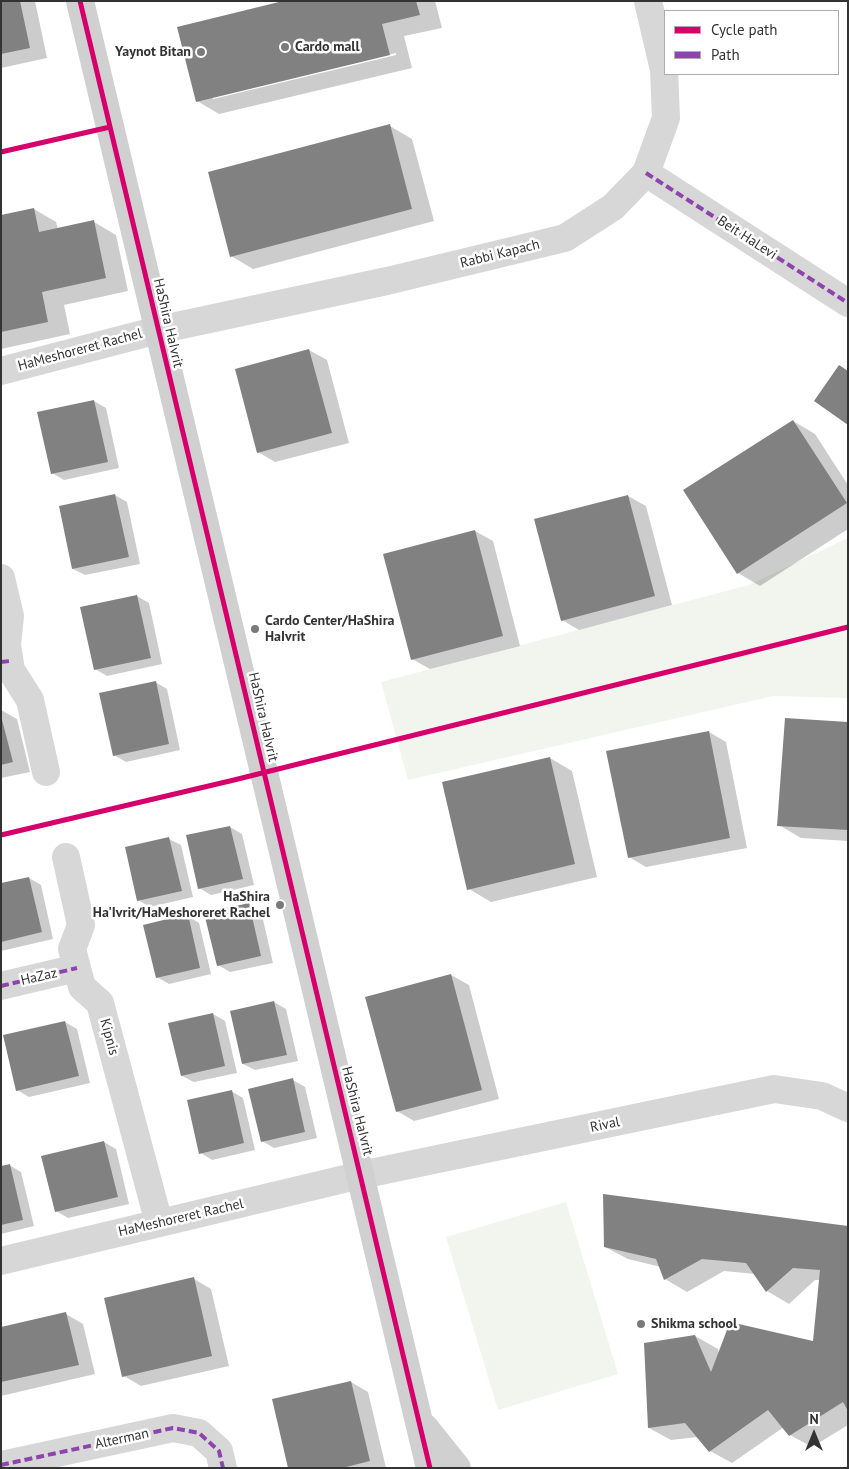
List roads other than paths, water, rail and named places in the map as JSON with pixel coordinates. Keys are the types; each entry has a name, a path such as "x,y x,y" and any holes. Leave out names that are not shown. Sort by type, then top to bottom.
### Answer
{"street":[{"name":"HaShira HaIvrit","path":"80,1 430,1468"},
{"name":"Rabbi Kapach","path":"648,1 664,70"},
{"name":"Rabbi Kapach","path":"158,330 406,276 566,238 614,207 646,173 666,118 664,75"},
{"name":"Beit HaLevi","path":"646,173 848,303"},
{"name":"HaMeshoreret Rachel","path":"1,371 158,330"},
{"path":"1,578 10,616 5,662 30,700 46,772"},
{"name":"Kipnis","path":"66,857 81,925 72,949 82,987 100,1003 159,1224"},
{"name":"HaZaz","path":"1,986 77,968"},
{"name":"Rival","path":"361,1176 774,1089 822,1096 848,1108"},
{"name":"HaMeshoreret Rachel","path":"1,1261 361,1176"},
{"name":"HaShira HaIvrit","path":"420,1421 457,1468"},
{"name":"Alterman","path":"1,1465 172,1428 199,1433 219,1451 223,1468"}],"place":[{"name":"Cardo mall","path":"285,47"},
{"name":"Yaynot Bitan","path":"201,52"},
{"name":"Cardo Center/HaShira HaIvrit","path":"255,629"},
{"name":"HaShira Ha'Ivrit/HaMeshoreret Rachel","path":"280,905"},
{"name":"Shikma school","path":"641,1324"}]}
